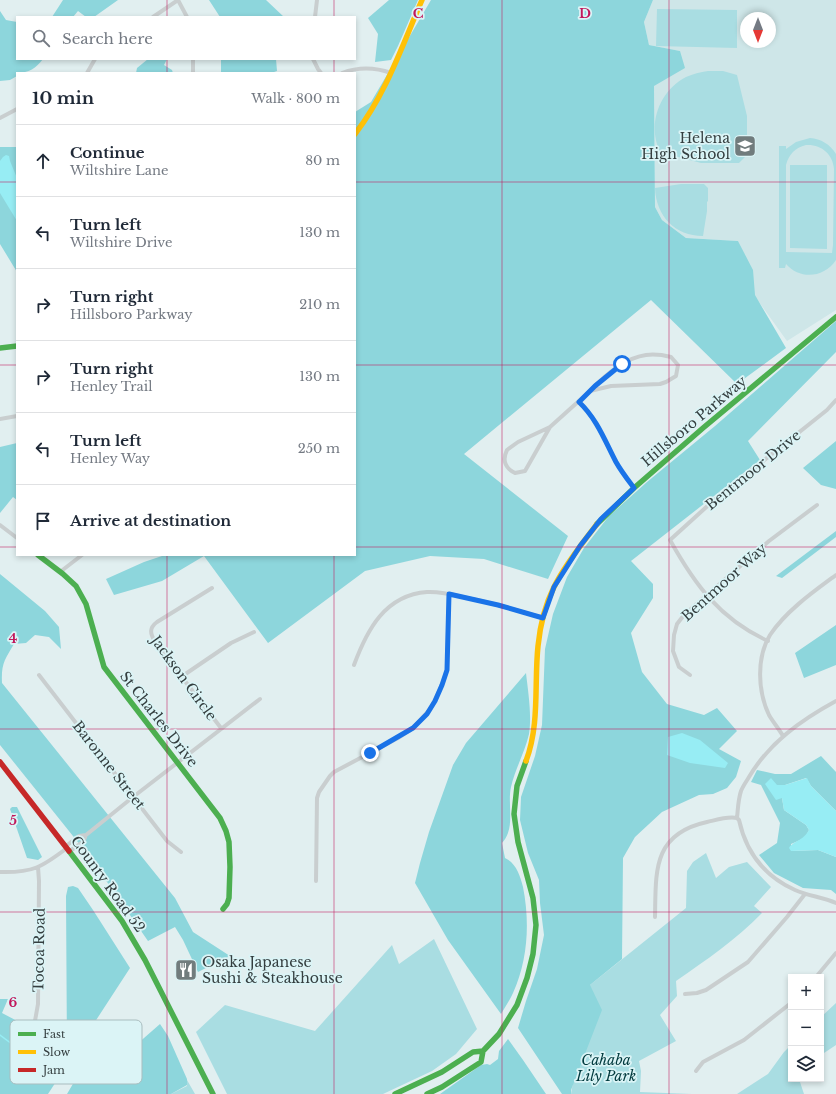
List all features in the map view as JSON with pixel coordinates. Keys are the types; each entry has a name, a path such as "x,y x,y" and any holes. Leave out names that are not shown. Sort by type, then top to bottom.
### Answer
{"street":[{"path":"154,16 178,0 187,16"},
{"path":"315,16 317,0"},
{"path":"356,133 377,104 422,0"},
{"path":"88,72 94,60"},
{"path":"193,60 193,72"},
{"path":"314,60 321,72"},
{"path":"344,72 352,69 368,68 379,69 391,73"},
{"path":"0,118 16,110"},
{"name":"Hillsboro Parkway","path":"427,1094 447,1084 481,1062 483,1051 499,1034 517,1005 526,982 533,954 536,925 534,898 518,842 514,814 517,786 531,748 534,734 536,659 543,618 554,587 580,546 601,519 634,488 786,357 836,317"},
{"path":"0,348 16,346"},
{"path":"550,427 525,471 515,473 508,468 504,459 507,450 518,442 550,427 590,391 615,370 630,360 652,355 671,357 678,365 676,376 666,382 646,385 611,386 590,391"},
{"name":"Bentmoor Drive","path":"706,596 683,563 670,540 713,501 821,415 836,400"},
{"path":"579,402 594,419 617,464 634,488"},
{"path":"0,419 16,416"},
{"name":"Bentmoor Way","path":"690,675 679,667 673,651 674,635 677,624 684,615 768,541 817,505"},
{"path":"0,525 16,537"},
{"name":"St Charles Drive","path":"39,556 76,586 84,601 97,650 104,667 220,818 226,830 230,847 230,884 228,900 223,909"},
{"path":"60,572 81,556"},
{"path":"783,736 770,716 762,696 759,678 762,657 770,636 787,615 836,575"},
{"name":"Jackson Circle","path":"212,588 153,625 151,634 155,642 221,728"},
{"path":"354,665 368,632 383,613 394,603 421,593 429,592 449,594 498,605 543,618"},
{"path":"316,881 318,792 334,772 398,738 413,728 431,708 442,685 447,670 449,594"},
{"path":"706,596 750,633 768,641"},
{"path":"181,676 231,643 254,632"},
{"name":"Baronne Street","path":"39,675 167,841 181,852"},
{"path":"68,848 83,842 86,835 133,796 260,699"},
{"path":"836,701 804,720 783,736 760,760 742,789 737,818 739,820 744,840 765,871 783,883 805,894 836,903"},
{"name":"County Road 52","path":"0,762 113,907 131,935 213,1094"},
{"path":"655,917 658,866 662,852 670,840 697,824 728,818 737,818"},
{"path":"0,872 23,872 38,868 68,848 79,836 86,835"},
{"name":"Tocoa Road","path":"35,1020 38,1004 38,868"},
{"path":"685,994 697,993 706,990 748,962 805,894"},
{"path":"818,974 836,953"},
{"path":"696,1071 703,1062 744,1040 788,1005"},
{"name":"Hillsboro Parkway","path":"395,1094 442,1072 473,1052 483,1051"}],"shaded area":[{"path":"63,0 118,0 95,16 85,16 78,11 74,16 53,16"},
{"path":"209,0 266,0 283,16 219,16"},
{"path":"389,0 418,0 391,60 375,62 378,34 368,18"},
{"path":"431,0 653,0 644,22 649,45 680,51 685,68 654,86 655,207 662,220 686,238 738,241 753,270 755,295 786,348 737,384 651,300 464,454 568,536 548,579 484,559 430,556 365,571 268,643 204,556 356,556 356,111 371,102"},
{"name":"Helena High School","path":"653,0 836,0 836,310 787,341 754,295 752,270 738,241 686,238 662,220 655,207 654,86 680,51 649,45 644,22"},
{"path":"0,11 6,20 16,22 16,60 42,60 32,69 25,72 16,72 16,77 10,80 0,81"},
{"path":"147,60 166,60 164,65 173,72 136,72 137,68"},
{"path":"221,60 276,60 277,71 274,72 221,72"},
{"path":"0,147 16,147 16,270 0,244"},
{"path":"6,155 9,156 16,176 16,219 0,193 0,161"},
{"path":"836,321 836,352 748,441 760,460 631,561 653,584 653,598 631,633 642,672 667,704 704,715 717,708 737,731 719,749 741,761 736,777 727,788 713,794 699,795 662,812 635,837 623,858 622,959 590,985 602,1010 571,1090 571,1094 562,1094 518,1028 537,969 544,935 539,880 528,853 520,820 521,797 535,756 542,725 545,649 553,614 567,577 584,548 609,516"},
{"path":"836,441 836,489 821,485 803,468"},
{"path":"16,443 16,499 13,497 0,513 0,447"},
{"path":"836,531 836,537 782,578 776,576"},
{"path":"162,556 204,556 162,581 114,595 106,579 144,562"},
{"path":"0,574 45,611 59,627 61,649 49,637 35,635 26,643 14,644 4,662 2,683 175,898 193,932 230,956 198,972 183,940 175,927 148,941 89,856 0,745"},
{"path":"836,625 836,665 804,678 795,653"},
{"path":"526,673 529,695 530,727 525,747 511,787 509,830 502,843 505,858 515,866 523,887 527,927 526,941 525,954 518,980 512,996 501,1014 448,940 415,883 429,832 453,765 466,743"},
{"path":"682,733 700,740 728,763 725,768 690,763 667,755 668,737"},
{"path":"821,756 836,772 836,811 811,786 806,778 785,785 777,785 782,798 784,810 806,825 809,830 805,838 791,844 791,851 818,850 836,857 836,894 831,890 803,888 774,873 759,855 777,843 780,823 761,785 751,782 757,770 775,774 791,774"},
{"path":"771,778 777,785 785,785 807,778 811,786 836,811 836,857 818,850 791,851 789,848 791,845 804,837 809,830 806,825 784,810 782,798 776,800 765,784"},
{"path":"12,807 17,807 42,857 38,860 27,858 10,809"},
{"path":"73,886 78,888 130,968 96,1020 67,1020 66,896 68,887"},
{"path":"0,999 8,999 2,1013 15,1020 10,1020 10,1084 55,1084 48,1094 0,1094"},
{"path":"160,1024 168,1036 187,1079 187,1085 171,1094 67,1094 73,1084 142,1084 142,1040"},
{"path":"508,1039 546,1094 440,1094 481,1065 490,1065 498,1059 499,1051"}],"green space":[{"path":"657,9 737,10 737,48 656,46"},
{"path":"708,71 723,71 737,75 747,116 747,155 739,163 701,163 660,152 656,142 655,120 662,100 677,83 686,77"},
{"path":"810,138 818,140 828,145 836,154 836,260 825,270 812,275 798,273 786,264 785,268 779,268 779,146 786,146 786,149 796,142","holes":["806,145 821,148 829,155 834,169 832,253 786,252 786,165 789,158 796,150"]},
{"path":"790,165 827,165 827,249 790,248"},
{"path":"681,184 704,184 708,188 707,211 703,236 693,235 676,228 663,215 659,207 655,188"},
{"name":"Cahaba Lily Park","path":"706,853 716,878 729,867 747,862 771,887 754,906 762,913 752,923 731,941 676,981 677,996 660,1015 676,1041 639,1061 641,1071 640,1092 692,1094 571,1094 590,985 686,908 687,871 693,862"},
{"path":"434,939 477,1029 456,1054 432,1071 383,1094 227,1094 196,1032 225,1005 315,1031 392,945 399,964"},
{"path":"836,1003 836,1045 824,1053 824,1046 824,1014"},
{"path":"788,1048 788,1082 800,1082 804,1094 737,1094 768,1074"},
{"path":"187,1080 195,1094 171,1094 187,1086"}],"waterway":[{"path":"0,1035 10,1042"}],"traffic: fast":[{"path":"597,524 634,488 703,428 836,317"},
{"path":"0,348 16,346"},
{"path":"39,556 76,586 86,604 104,667 220,818 229,842 230,867 229,898 223,909"},
{"path":"427,1094 442,1087 481,1062 483,1051 499,1034 517,1005 527,978 533,954 536,925 533,898 518,842 514,814 517,786 526,761"},
{"path":"69,851 122,921 145,960 213,1094"},
{"path":"395,1094 442,1072 473,1052 483,1051"}],"traffic: slow":[{"path":"356,133 376,103 385,86 422,0"},
{"path":"526,761 535,718 538,646 546,608 554,587 563,571 597,524"}],"traffic: jam":[{"path":"0,762 69,851"}],"place":[{"name":"Helena High School","path":"745,146"},
{"name":"Osaka Japanese Sushi & Steakhouse","path":"186,970"}],"route":[{"path":"370,753 413,728 427,714 435,701 447,670 449,594 498,605 543,618 554,587 580,546 601,519 634,488 617,464 594,419 579,402 595,386 622,364"}]}
